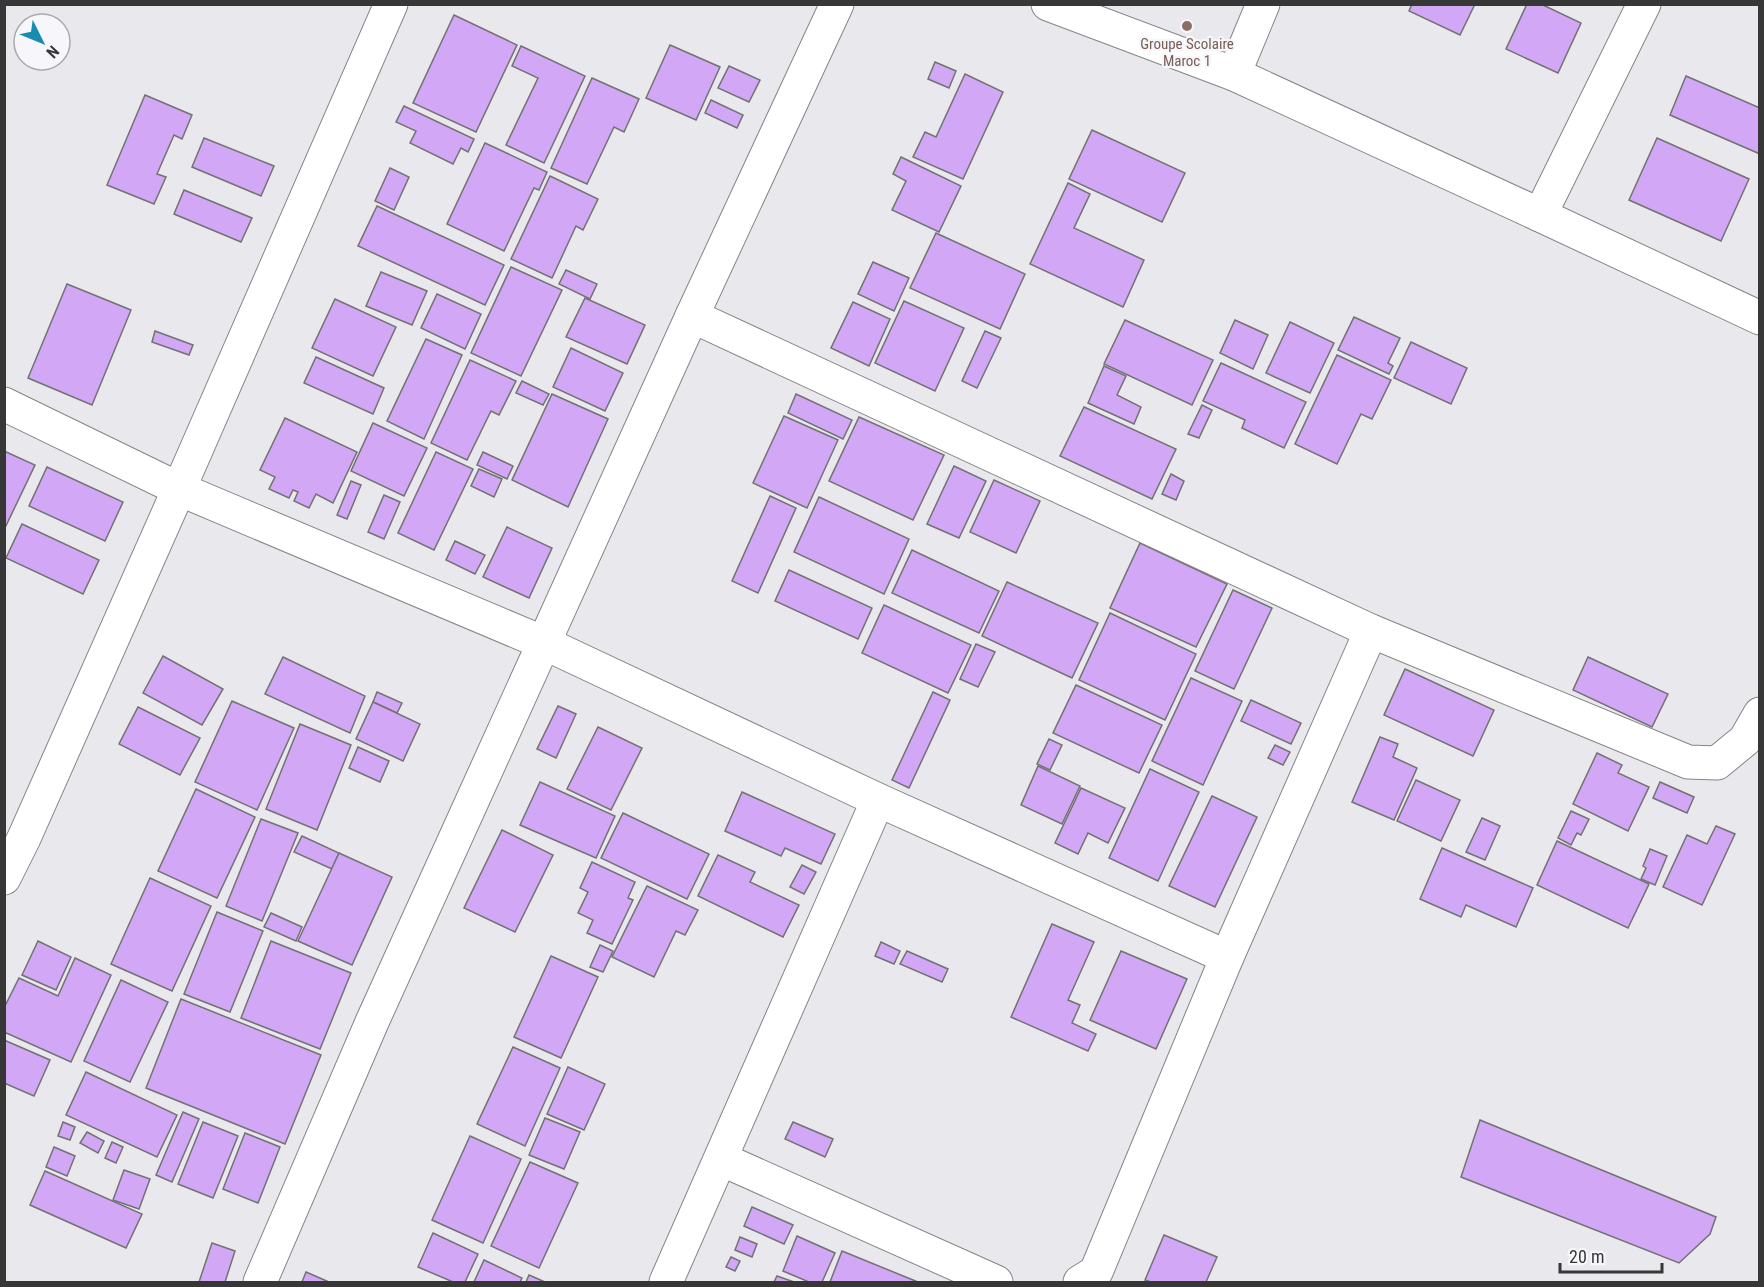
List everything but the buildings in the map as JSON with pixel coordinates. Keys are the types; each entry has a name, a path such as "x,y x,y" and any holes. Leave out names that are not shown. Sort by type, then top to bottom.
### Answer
{"street":[{"path":"4,878 14,833 179,489 391,4"},
{"path":"260,1282 372,1022 692,316 837,4"},
{"path":"1048,4 1234,74 1760,318"},
{"path":"1234,74 1263,4"},
{"path":"1540,215 1644,4"},
{"path":"692,316 1371,631 1688,762 1717,763 1746,740 1760,714"},
{"path":"4,404 179,489 544,643 878,800 1227,957"},
{"path":"1080,1282 1096,1272 1227,957 1371,631"},
{"path":"666,1282 878,800"},
{"path":"721,1160 996,1282"}],"place":[{"name":"Groupe Scolaire Maroc 1","path":"1187,26"}]}
